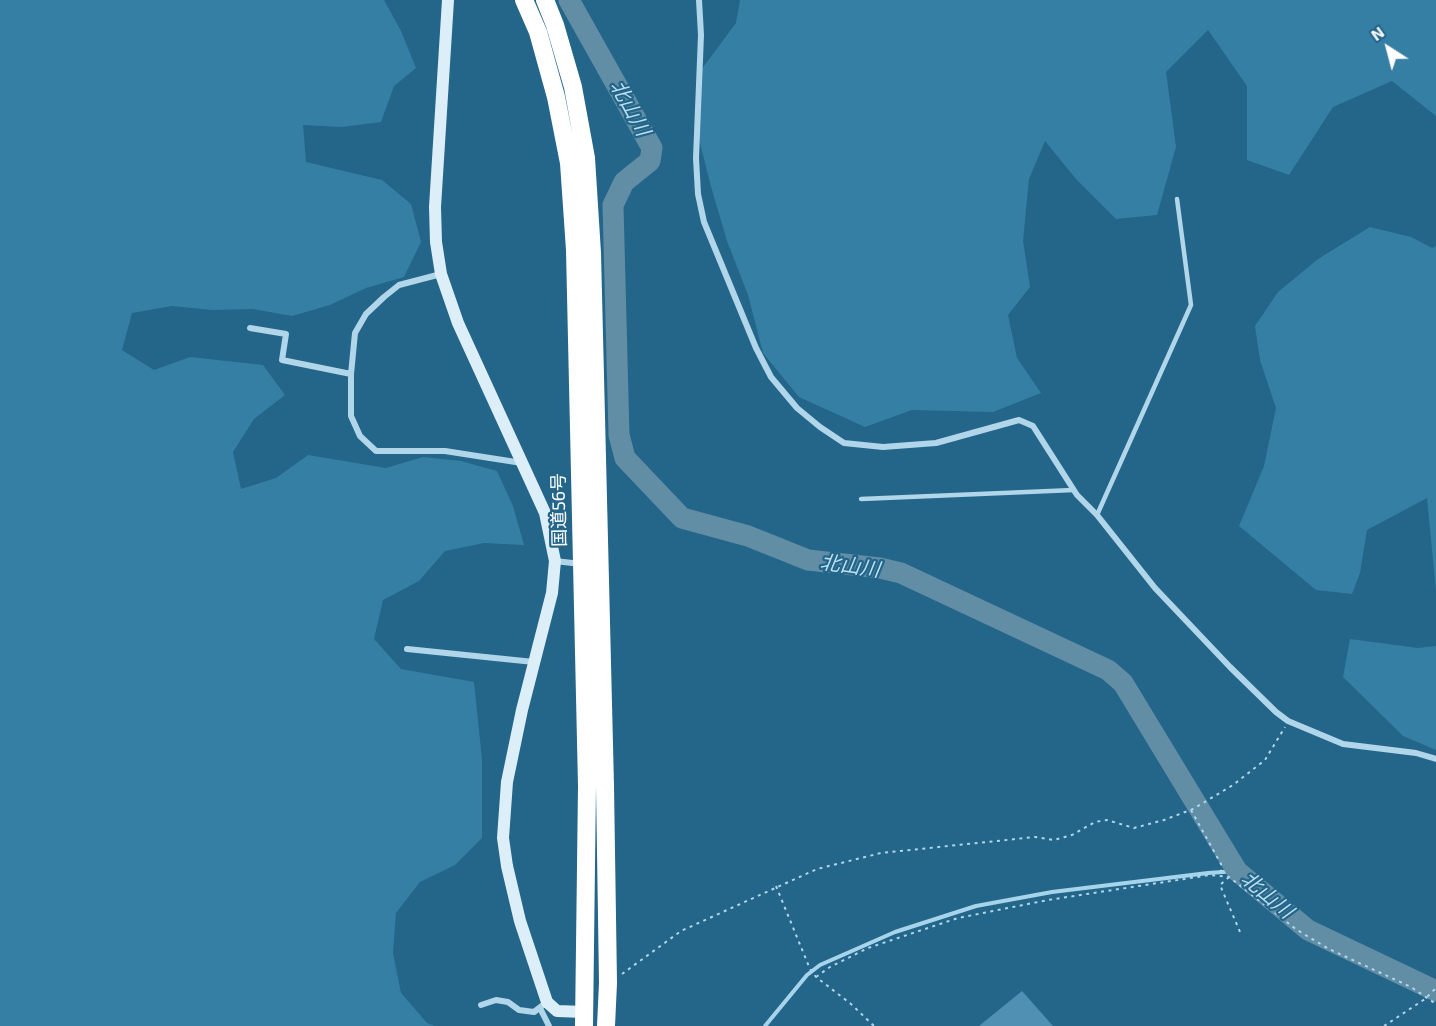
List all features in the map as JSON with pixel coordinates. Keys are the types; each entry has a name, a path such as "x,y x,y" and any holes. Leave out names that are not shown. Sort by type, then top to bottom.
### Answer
{"highway":[{"name":"国道56号","path":"524,0 538,32 556,97 569,163 574,250 587,786 585,1019"},
{"path":"545,0 555,25 573,87 586,158 592,253 608,983 606,1026"}],"street":[{"path":"448,0 435,207 436,242 441,274 458,323 545,513 555,561 552,592 522,710 507,782 503,838 520,921 541,989 549,1026"},
{"path":"699,0 701,35 696,158 704,222 756,348 771,377 797,408 844,443 883,447 936,443 1019,420 1033,426 1074,490 1097,514 1155,588 1230,668 1288,721 1343,744 1416,753 1436,759"},
{"path":"441,274 399,285 366,314 355,333 351,374 351,416 360,436 376,451 445,451 522,463"},
{"path":"250,328 285,334 282,360 351,374"},
{"path":"555,561 581,564 600,561"},
{"path":"407,650 535,662"},
{"path":"481,1005 496,1000 508,1002 519,1010 534,1012 543,1005"},
{"path":"543,1005 585,1019"}],"lane":[{"path":"1097,514 1191,305 1178,199"},
{"path":"861,499 1074,490"}],"path":[{"path":"608,983 681,931 817,869 881,853 1035,837 1054,840 1072,835 1095,822 1107,820 1134,828 1192,810 1233,785 1265,760 1288,721"},
{"path":"1192,810 1221,864 1221,875"},
{"path":"816,977 830,967 868,948 958,918 1048,900 1221,875 1229,877 1297,930 1329,949 1410,987 1425,999 1436,1004"},
{"path":"1229,877 1220,885 1240,932"},
{"path":"776,886 810,969 816,977 851,1004 874,1026"},
{"path":"1384,1026 1425,999 1436,988"}],"shaded area":[{"path":"0,0 384,0 401,31 416,68 394,86 381,122 342,127 303,125 306,162 382,180 411,204 421,242 404,277 366,288 330,305 292,316 253,309 212,310 172,306 132,313 122,350 154,370 190,357 263,365 285,395 254,419 233,452 241,489 276,478 308,455 386,468 423,457 461,461 497,471 513,506 524,545 484,543 445,551 419,581 383,600 374,639 401,669 474,682 482,759 482,838 455,865 420,882 396,913 393,953 401,993 427,1023 435,1026 0,1026"},
{"path":"740,0 1436,0 1436,116 1392,81 1333,107 1289,175 1247,160 1247,86 1208,30 1166,72 1176,147 1157,215 1116,219 1076,179 1045,141 1029,179 1023,241 1030,287 1008,315 1017,358 1041,393 993,412 912,410 865,427 799,397 763,353 748,295 727,241 710,183 698,135 701,70 736,23"},
{"path":"1370,227 1411,237 1432,248 1436,246 1436,591 1427,498 1367,530 1360,573 1352,594 1316,590 1239,526 1264,466 1276,408 1260,360 1255,326 1278,292 1318,259"},
{"path":"1350,639 1418,648 1436,646 1436,750 1403,736 1343,677"}],"building":[{"path":"1022,991 1053,1026 979,1026"}],"waterway":[{"name":"北山川","path":"569,0 652,148 650,161 624,182 613,205 619,435 625,458 682,518 748,536 808,560 880,568 901,573 1108,670 1123,683 1237,871 1308,930 1436,991"},
{"path":"765,1026 807,975 820,965 895,932 976,906 1052,892 1237,871"}]}
